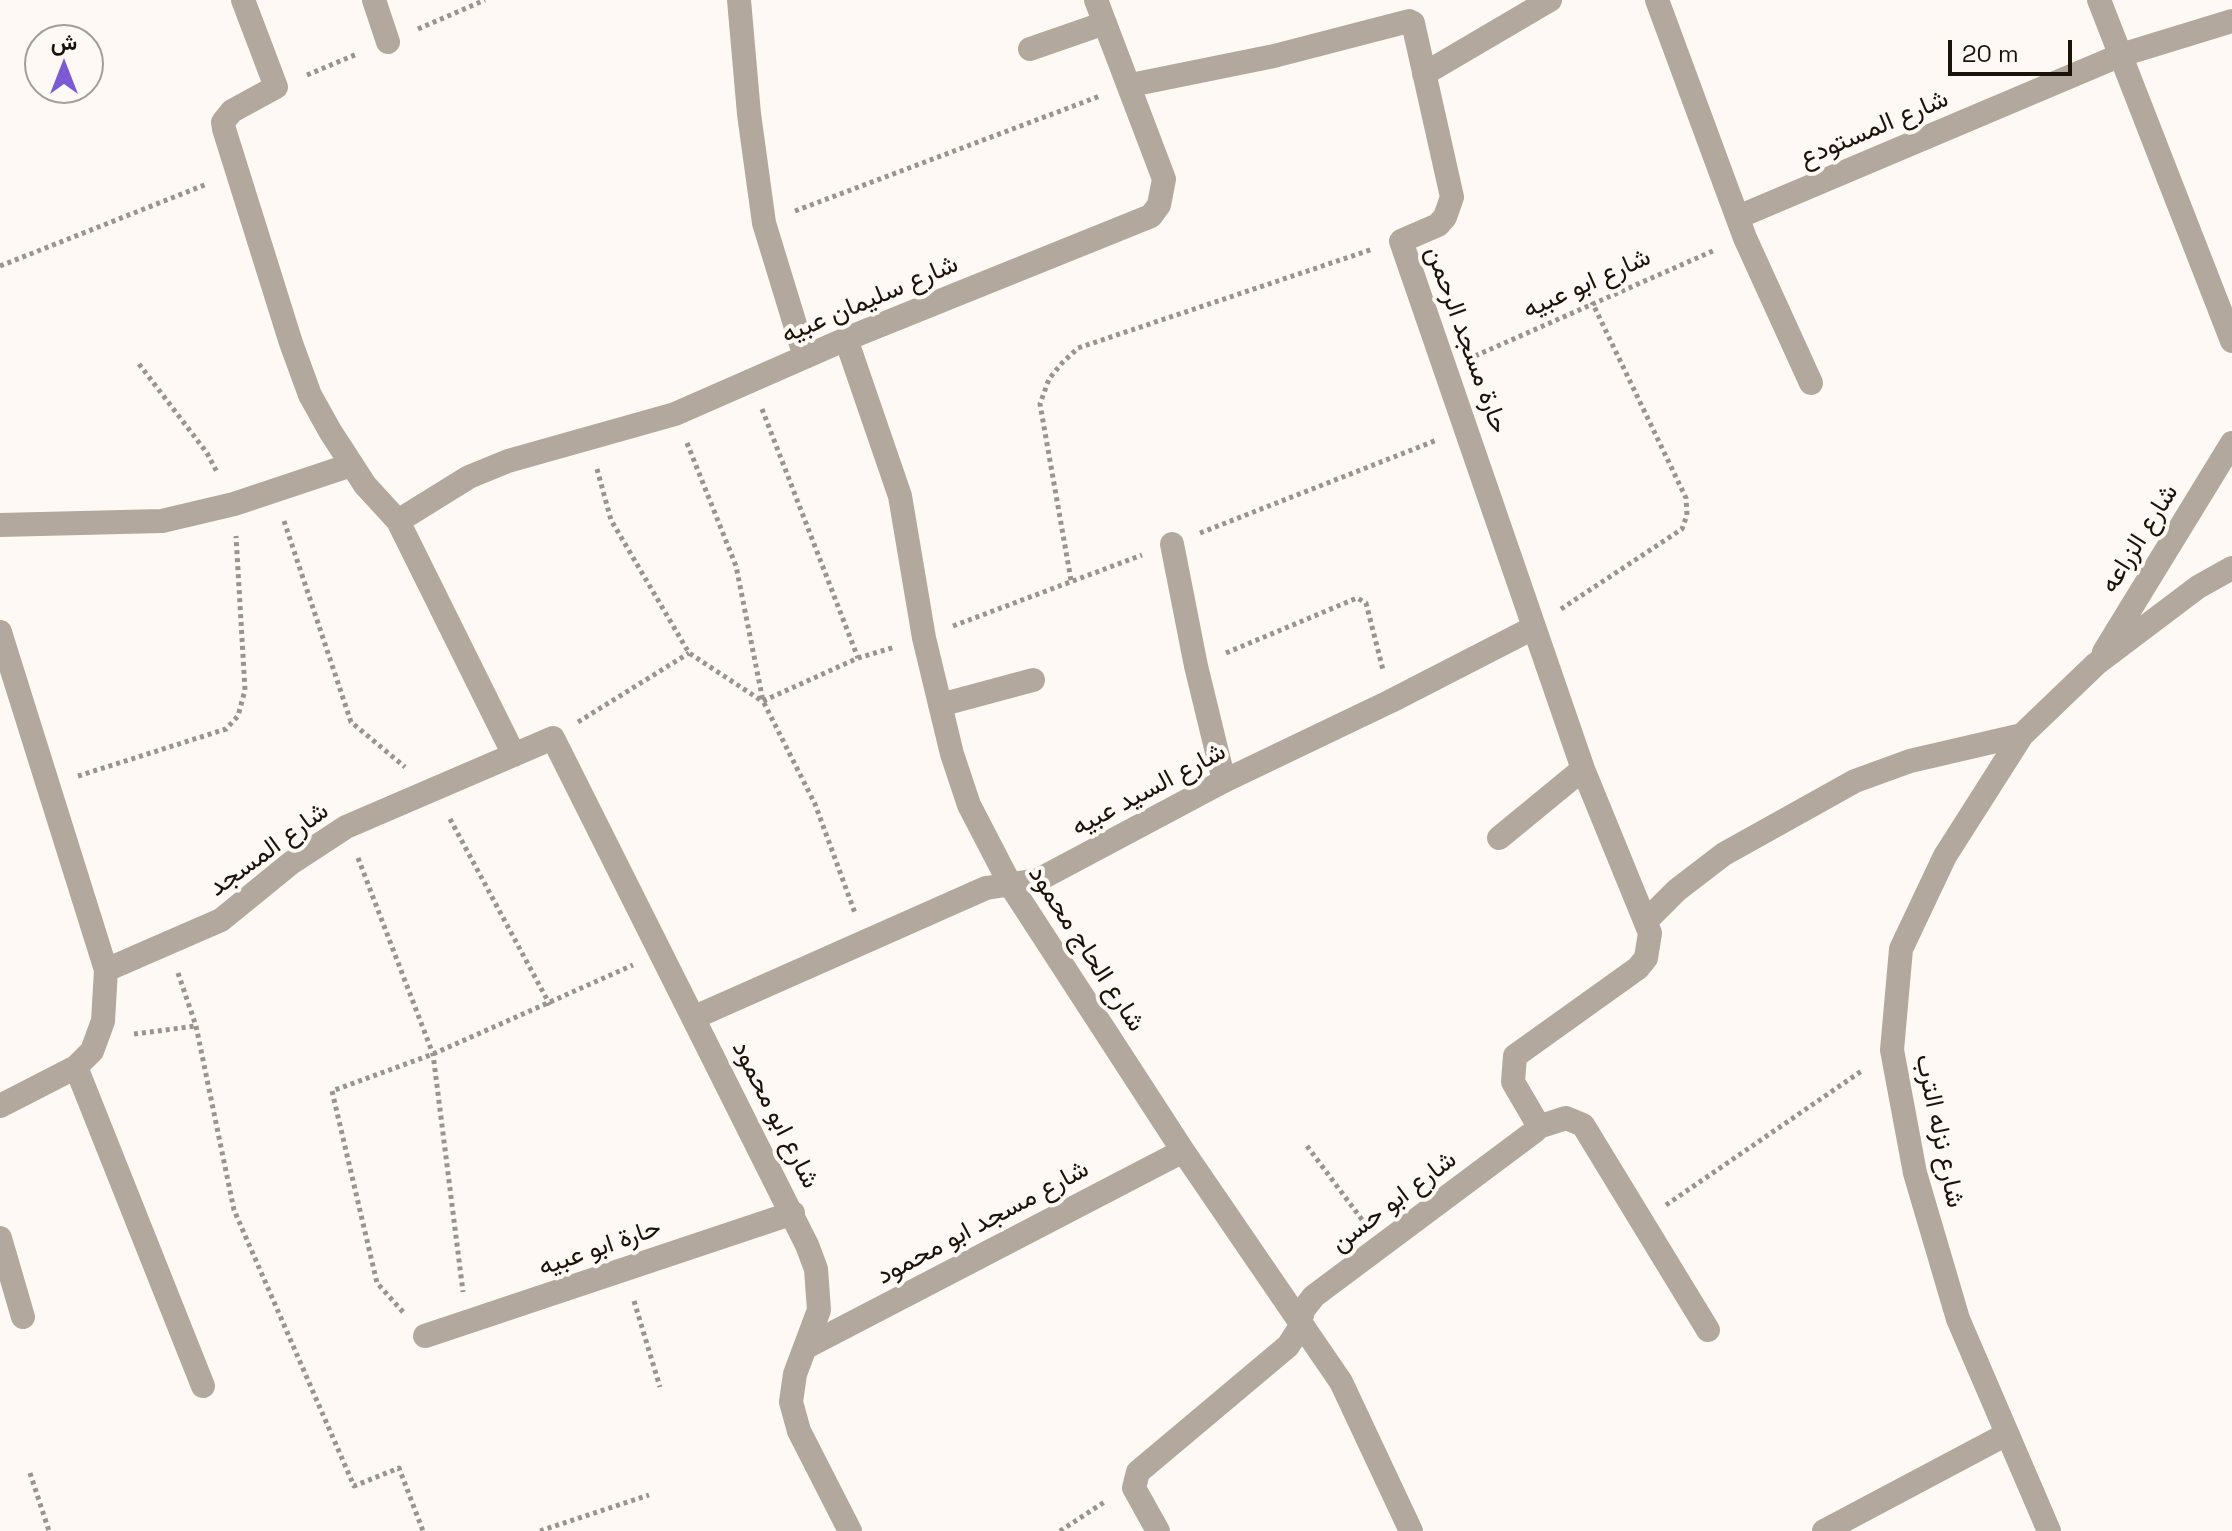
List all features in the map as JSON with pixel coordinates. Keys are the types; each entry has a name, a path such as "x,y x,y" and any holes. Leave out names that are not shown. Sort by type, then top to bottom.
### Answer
{"street":[{"path":"243,0 276,87 232,111 223,122 310,395 351,465 398,521 514,755"},
{"path":"374,0 388,42"},
{"path":"739,0 749,114 764,223 805,357"},
{"name":"شارع سليمان عبيه","path":"398,521 469,477 534,452 675,414 846,339 1151,216 1159,205 1164,179 1131,85 1096,0"},
{"path":"1424,74 1550,0"},
{"path":"1657,0 1741,227 1811,383"},
{"path":"2099,0 2232,341"},
{"name":"حارة مسجد الرحمن","path":"1131,85 1274,56 1409,21 1414,25 1452,197 1438,225 1402,240 1583,769 1646,921"},
{"name":"شارع المستودع","path":"1741,227 2121,55 2232,21"},
{"path":"1030,49 1105,23"},
{"name":"شارع الحاج محمود","path":"846,339 900,496 924,638 969,805 1011,886 1183,1151 1301,1319 1341,1382 1411,1531"},
{"name":"شارع الزراعه","path":"2096,664 2232,443"},
{"path":"0,525 162,521 234,504 351,465"},
{"path":"1172,544 1196,666 1224,781"},
{"name":"شارع نزله الترب","path":"2049,1531 2005,1435 1958,1319 1915,1173 1892,1050 1901,949 1945,856 2022,735 2096,664 2198,587 2232,568"},
{"name":"شارع السيد عبيه","path":"695,1017 867,944 986,888 1038,880 1224,781 1391,701 1533,628"},
{"path":"0,632 51,785 106,970 99,1038 76,1067 0,1106"},
{"path":"940,705 1033,680"},
{"path":"1708,1330 1583,1125 1566,1118 1538,1127 1513,1082 1515,1056 1638,968 1650,946 1646,921 1677,890 1724,854 1855,781 1910,761 2022,735"},
{"name":"شارع المسجد","path":"106,970 221,920 291,863 346,827 553,738"},
{"name":"شارع ابو محمود","path":"553,738 793,1213 816,1269 819,1297 816,1325 791,1388 794,1415 850,1531"},
{"path":"1499,838 1583,769"},
{"path":"76,1067 203,1386"},
{"name":"شارع ابو حسن","path":"1134,1483 1138,1472 1288,1346 1303,1310 1314,1296 1383,1248 1538,1127"},
{"name":"شارع مسجد ابو محمود","path":"808,1346 1183,1151"},
{"name":"حارة ابو عبيه","path":"425,1336 793,1213"},
{"path":"0,1238 23,1317"},
{"path":"1824,1531 1849,1525 2005,1435"},
{"path":"1134,1483 1158,1531"}],"path":[{"path":"276,87 485,0"},
{"path":"764,223 1131,85"},
{"path":"0,266 239,173"},
{"name":"شارع ابو عبيه","path":"1447,369 1592,302 1741,227"},
{"path":"1071,580 1040,404 1049,379 1062,363 1078,348 1402,240"},
{"path":"1533,628 1686,523 1686,498 1592,302"},
{"path":"51,785 226,729 238,716 245,690 234,504 207,453 139,364"},
{"path":"751,381 858,658 763,701"},
{"path":"675,414 736,566 763,701 815,804 867,944"},
{"path":"924,638 1468,427"},
{"path":"588,438 611,520 689,653 763,701"},
{"path":"274,491 351,722 434,789 550,1005"},
{"path":"1196,666 1357,598 1366,603 1391,701"},
{"path":"553,738 689,653"},
{"path":"346,827 433,1054 467,1323"},
{"path":"169,945 196,1026 234,1210 354,1486 399,1468 423,1531"},
{"path":"425,1336 377,1283 332,1091 433,1054 550,1005 662,951"},
{"path":"99,1038 196,1026"},
{"path":"1642,1221 1892,1050"},
{"path":"1307,1146 1383,1248"},
{"path":"627,1269 639,1323 660,1387"},
{"path":"30,1473 49,1531"},
{"path":"1060,1531 1134,1483"},
{"path":"540,1531 649,1495"}]}
